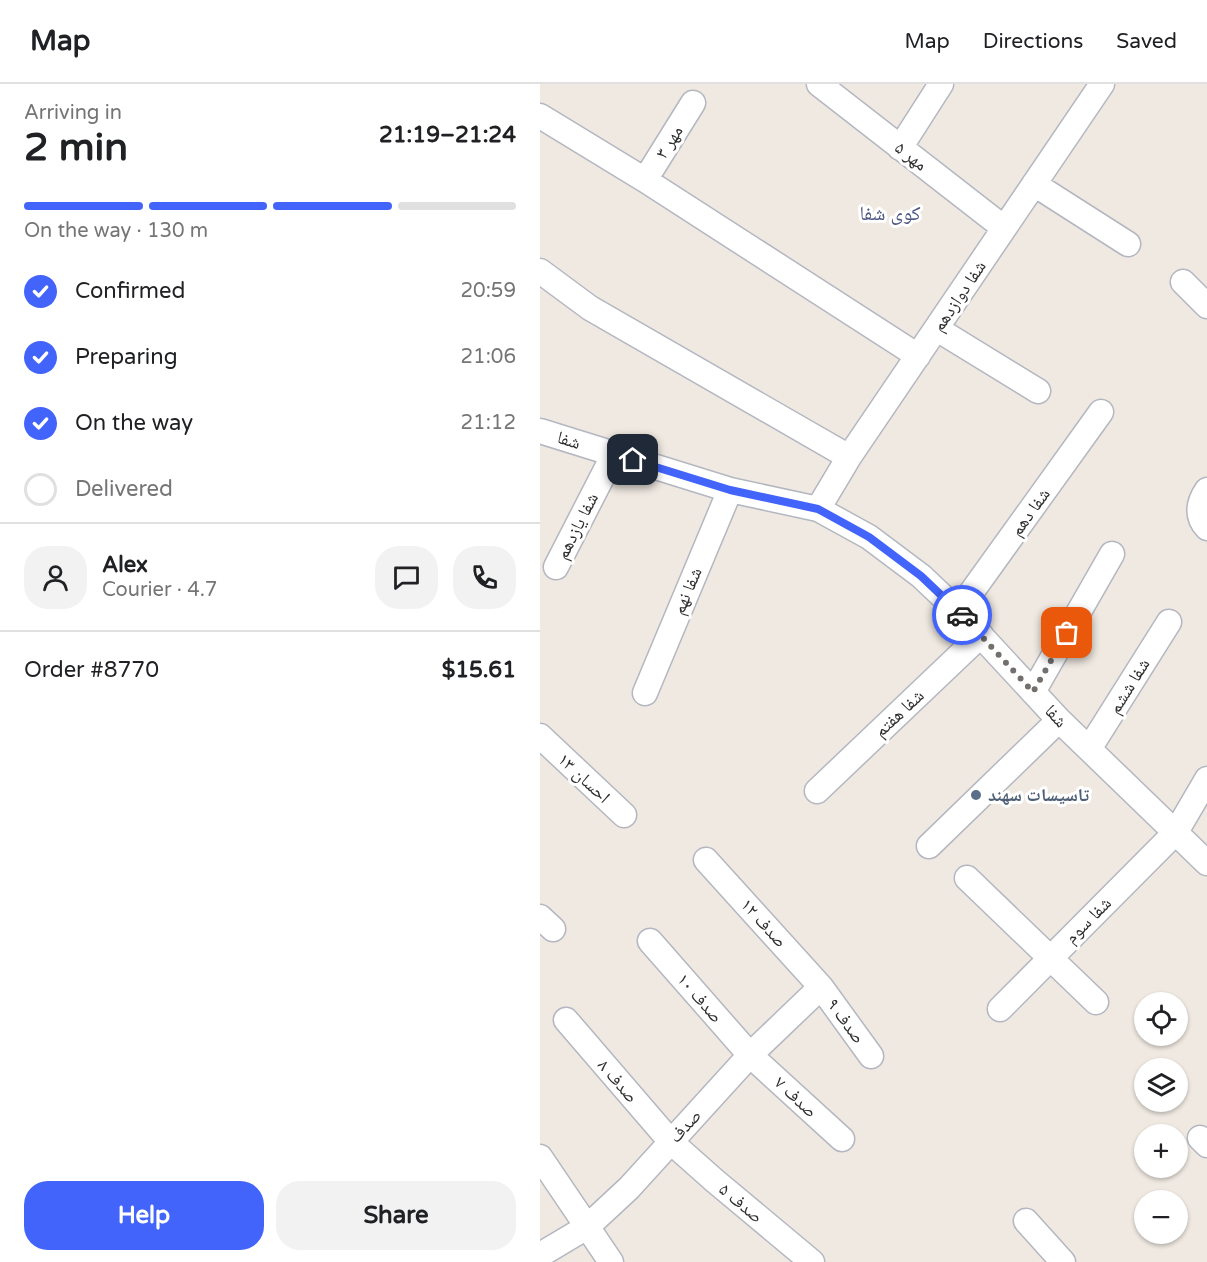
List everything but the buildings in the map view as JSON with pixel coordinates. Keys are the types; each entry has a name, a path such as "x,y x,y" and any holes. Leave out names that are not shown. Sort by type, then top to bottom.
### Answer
{"street":[{"name":"مهر ۵","path":"819,84 1004,228"},
{"path":"900,148 941,84"},
{"name":"شفا دوازدهم","path":"818,509 849,457 1102,84"},
{"name":"مهر ۳","path":"645,180 693,104"},
{"path":"540,116 645,180 918,356"},
{"path":"1034,184 1128,244"},
{"path":"540,271 590,308 849,457"},
{"path":"1183,282 1207,306"},
{"path":"937,329 1038,392"},
{"name":"شفا دهم","path":"958,611 1101,412"},
{"name":"شفا","path":"540,431 730,490 818,509 869,537 921,576 958,611 1059,720 1207,862"},
{"name":"شفا یازدهم","path":"556,567 614,454"},
{"name":"شفا نهم","path":"645,693 730,490"},
{"path":"1207,490 1202,497 1199,511 1201,521 1207,528"},
{"path":"1033,692 1112,554"},
{"name":"شفا ششم","path":"1089,749 1169,622"},
{"name":"شفا هفتم","path":"817,791 981,635"},
{"path":"930,846 1059,720"},
{"name":"احسان ۱۳","path":"542,740 624,815"},
{"name":"شفا سوم","path":"1000,1009 1176,832 1207,779"},
{"name":"صدف ۱۲","path":"706,860 821,987"},
{"path":"967,878 1096,1002"},
{"name":"صدف ۱۰","path":"650,941 750,1055"},
{"name":"صدف","path":"540,1255 587,1227 629,1188 750,1055 821,987"},
{"name":"صدف ۹","path":"821,987 871,1056"},
{"name":"صدف ۸","path":"566,1020 671,1142"},
{"name":"صدف ۷","path":"750,1055 842,1139"},
{"name":"صدف ۵","path":"671,1142 812,1262"},
{"path":"540,1157 611,1262"},
{"path":"1026,1221 1063,1262"}],"way so far":[{"path":"962,615 1033,692 1067,633"}],"place":[{"name":"تاسیسات سهند","path":"976,795"}],"district":[{"name":"کوی شفا","path":"890,214"}],"route":[{"path":"633,460 730,490 818,509 869,537 921,576 962,615"}]}
